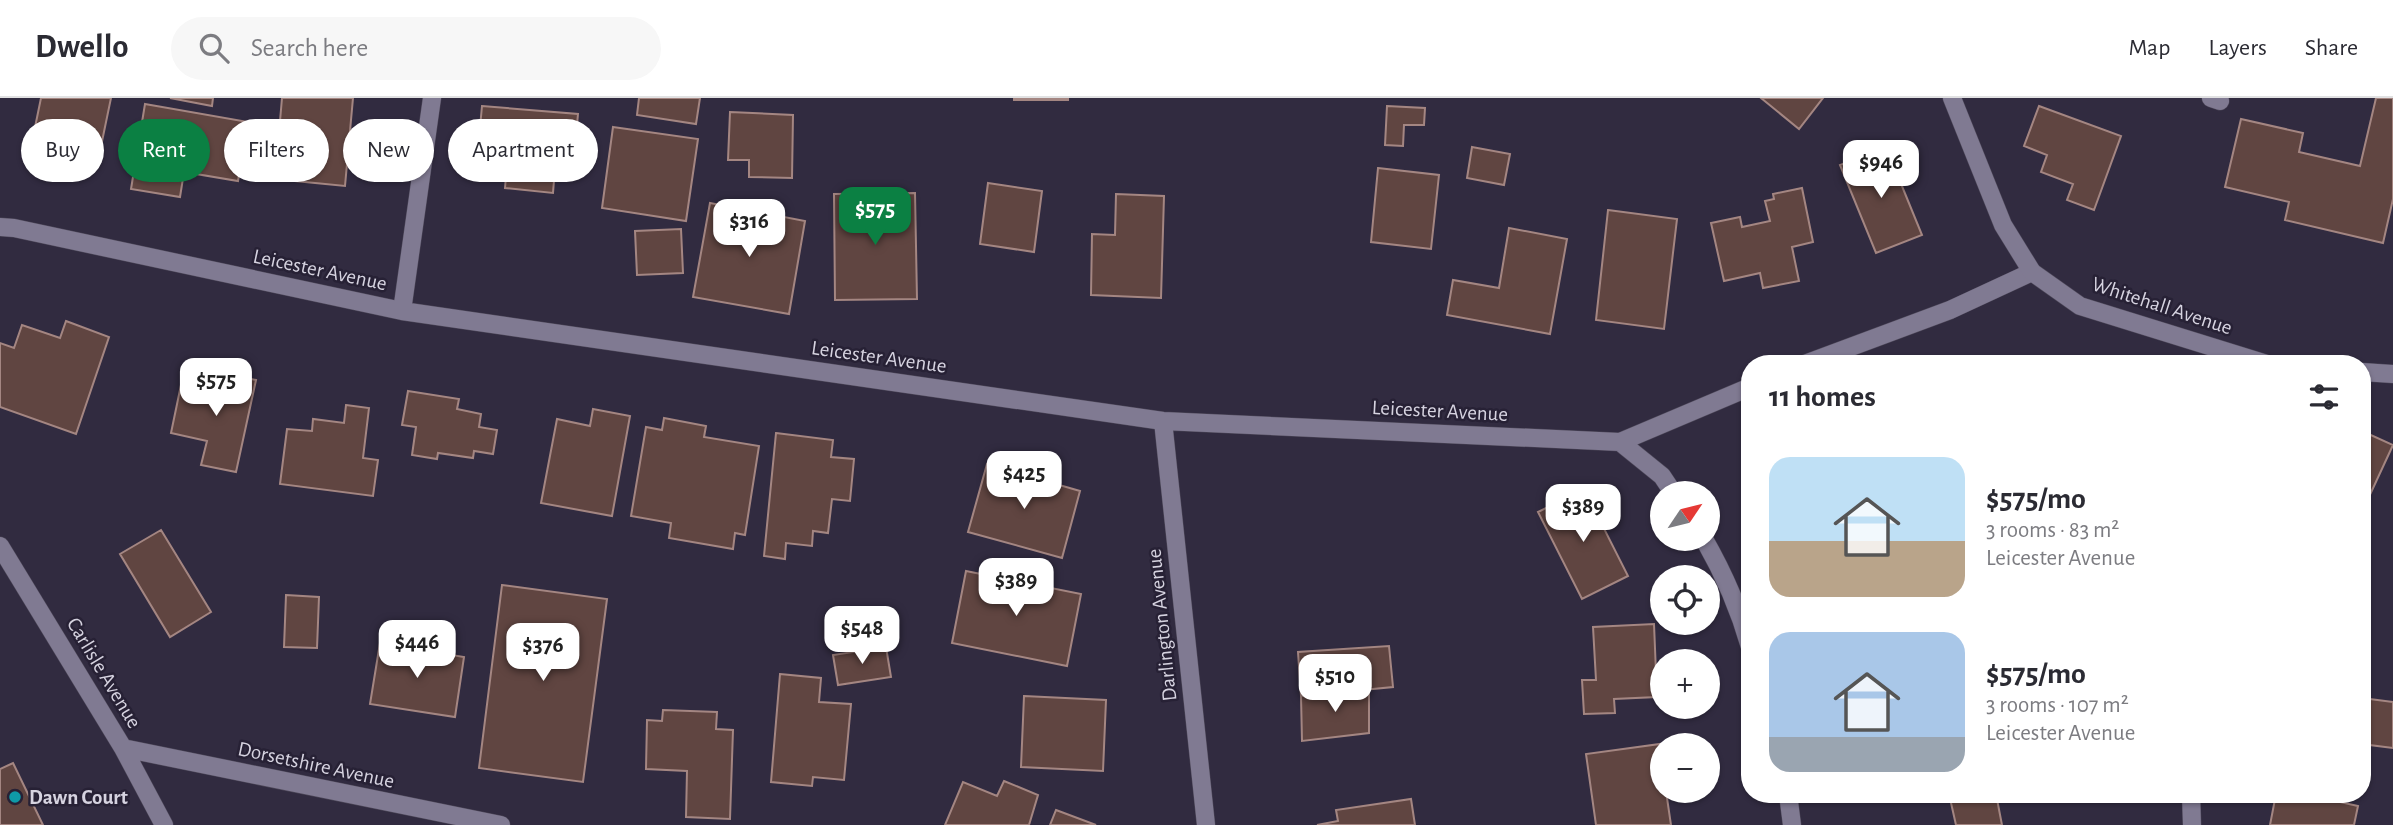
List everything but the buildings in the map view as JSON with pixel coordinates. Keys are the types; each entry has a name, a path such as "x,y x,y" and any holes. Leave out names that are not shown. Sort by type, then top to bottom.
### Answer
{"street":[{"path":"402,311 432,98"},
{"name":"Whitehall Avenue","path":"1952,98 2003,225 2032,272 2080,306 2238,355"},
{"name":"Leicester Avenue","path":"0,227 402,311 1163,421 1620,442 1741,391"},
{"path":"1829,355 1950,310 2032,272"},
{"path":"2371,373 2393,374"},
{"name":"Darlington Avenue","path":"1163,421 1206,825"},
{"path":"1620,442 1665,481"},
{"name":"Carlisle Avenue","path":"0,546 123,748 164,825"},
{"path":"1711,551 1741,616"},
{"name":"Dorsetshire Avenue","path":"123,748 501,825"},
{"path":"1789,803 1792,825"},
{"path":"2191,803 2192,825"}],"place":[{"name":"Dawn Court","path":"15,797"}]}
